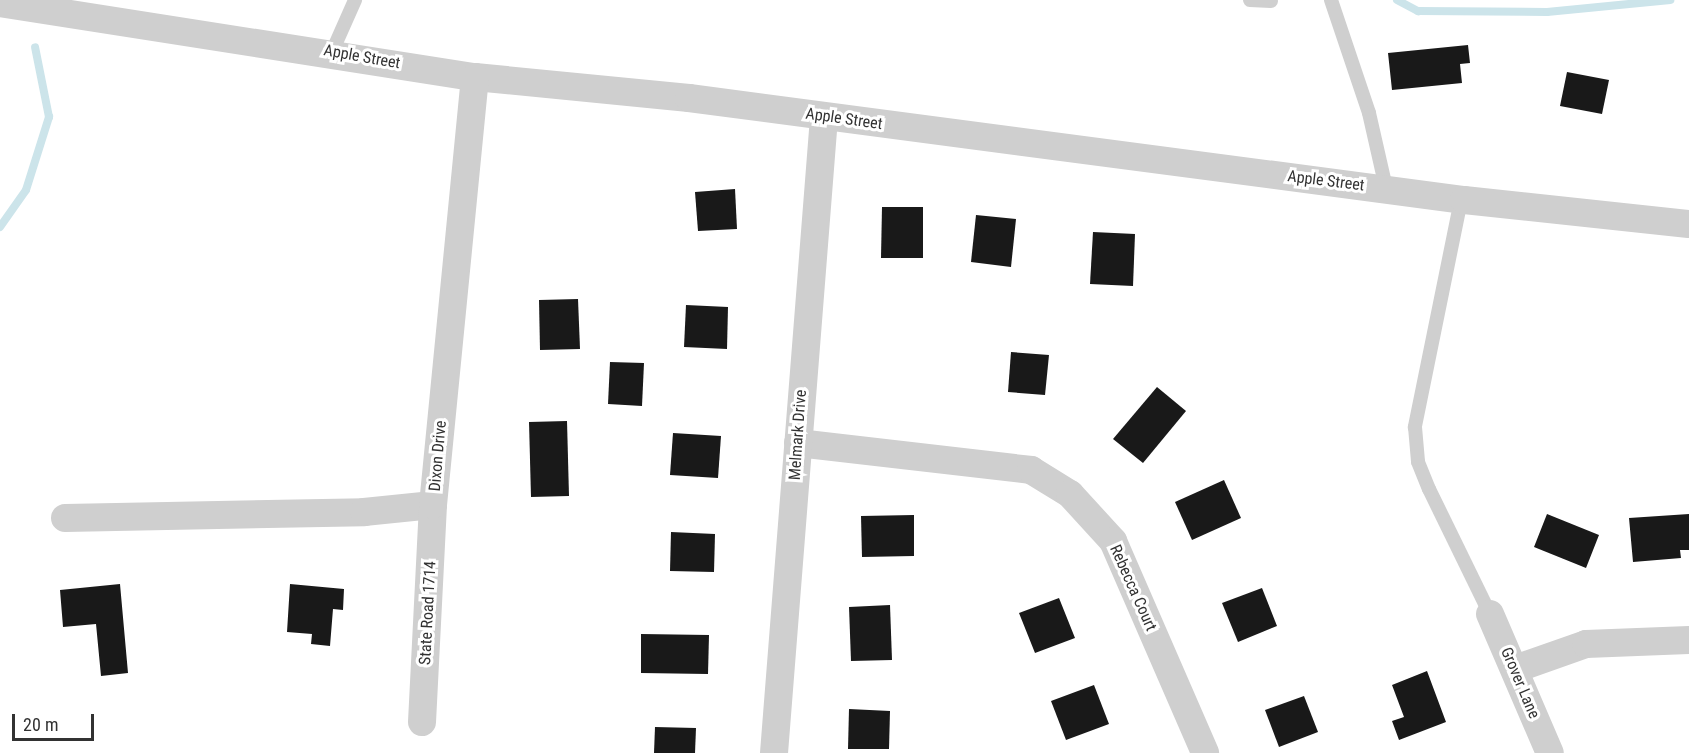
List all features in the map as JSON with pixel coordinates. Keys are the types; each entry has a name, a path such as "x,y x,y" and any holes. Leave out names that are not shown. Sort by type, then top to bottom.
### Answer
{"street":[{"name":"Apple Street","path":"0,3 332,52 475,77 824,117 1386,188 1461,200 1689,224"},
{"name":"Dixon Drive","path":"65,518 364,512 434,504 475,77"},
{"name":"Melmark Drive","path":"774,753 824,117"},
{"name":"Rebecca Court","path":"798,443 1031,470 1070,495 1113,541 1205,753"},
{"name":"State Road 1714","path":"422,722 434,504"},
{"name":"Grover Lane","path":"1490,614 1550,753"},
{"path":"1515,669 1586,644 1689,640"}],"lane":[{"path":"332,52 355,0"},
{"path":"1250,0 1270,1"},
{"path":"1331,0 1369,113 1386,188"},
{"path":"1461,200 1414,428 1418,462 1429,489 1490,614"}],"building":[{"path":"1468,45 1470,63 1460,64 1462,83 1392,90 1388,53"},
{"path":"1567,72 1609,80 1602,114 1560,106"},
{"path":"735,189 737,229 698,231 695,192"},
{"path":"882,207 923,207 923,258 881,258"},
{"path":"976,215 1016,219 1011,267 971,262"},
{"path":"1093,232 1135,234 1133,286 1090,284"},
{"path":"578,299 580,349 540,350 539,300"},
{"path":"686,305 728,307 727,349 684,347"},
{"path":"1011,352 1049,355 1045,395 1008,392"},
{"path":"610,362 644,363 642,406 608,404"},
{"path":"1157,387 1186,411 1143,463 1113,439"},
{"path":"567,421 569,496 531,497 529,422"},
{"path":"673,433 721,436 718,478 670,475"},
{"path":"1224,480 1241,518 1192,540 1175,502"},
{"path":"1547,514 1599,535 1586,568 1534,547"},
{"path":"1689,514 1689,550 1680,550 1681,558 1633,562 1629,518"},
{"path":"914,515 914,556 862,557 861,516"},
{"path":"671,532 715,534 714,572 670,571"},
{"path":"120,584 128,673 101,676 96,624 63,627 60,590"},
{"path":"290,584 344,589 343,610 333,609 330,646 311,644 312,634 287,632"},
{"path":"1262,588 1277,626 1238,642 1222,603"},
{"path":"1059,598 1075,638 1035,653 1019,613"},
{"path":"890,605 892,660 851,661 849,607"},
{"path":"641,634 709,635 708,674 641,673"},
{"path":"1427,671 1446,722 1399,740 1392,721 1404,717 1392,685"},
{"path":"1094,685 1109,724 1066,740 1051,701"},
{"path":"1304,696 1318,732 1279,747 1265,710"},
{"path":"849,709 890,711 889,749 848,749"},
{"path":"655,727 696,728 695,753 654,753"}],"waterway":[{"path":"1397,0 1418,11 1547,12 1670,0"},
{"path":"0,227 26,190 49,117 35,47"}]}
